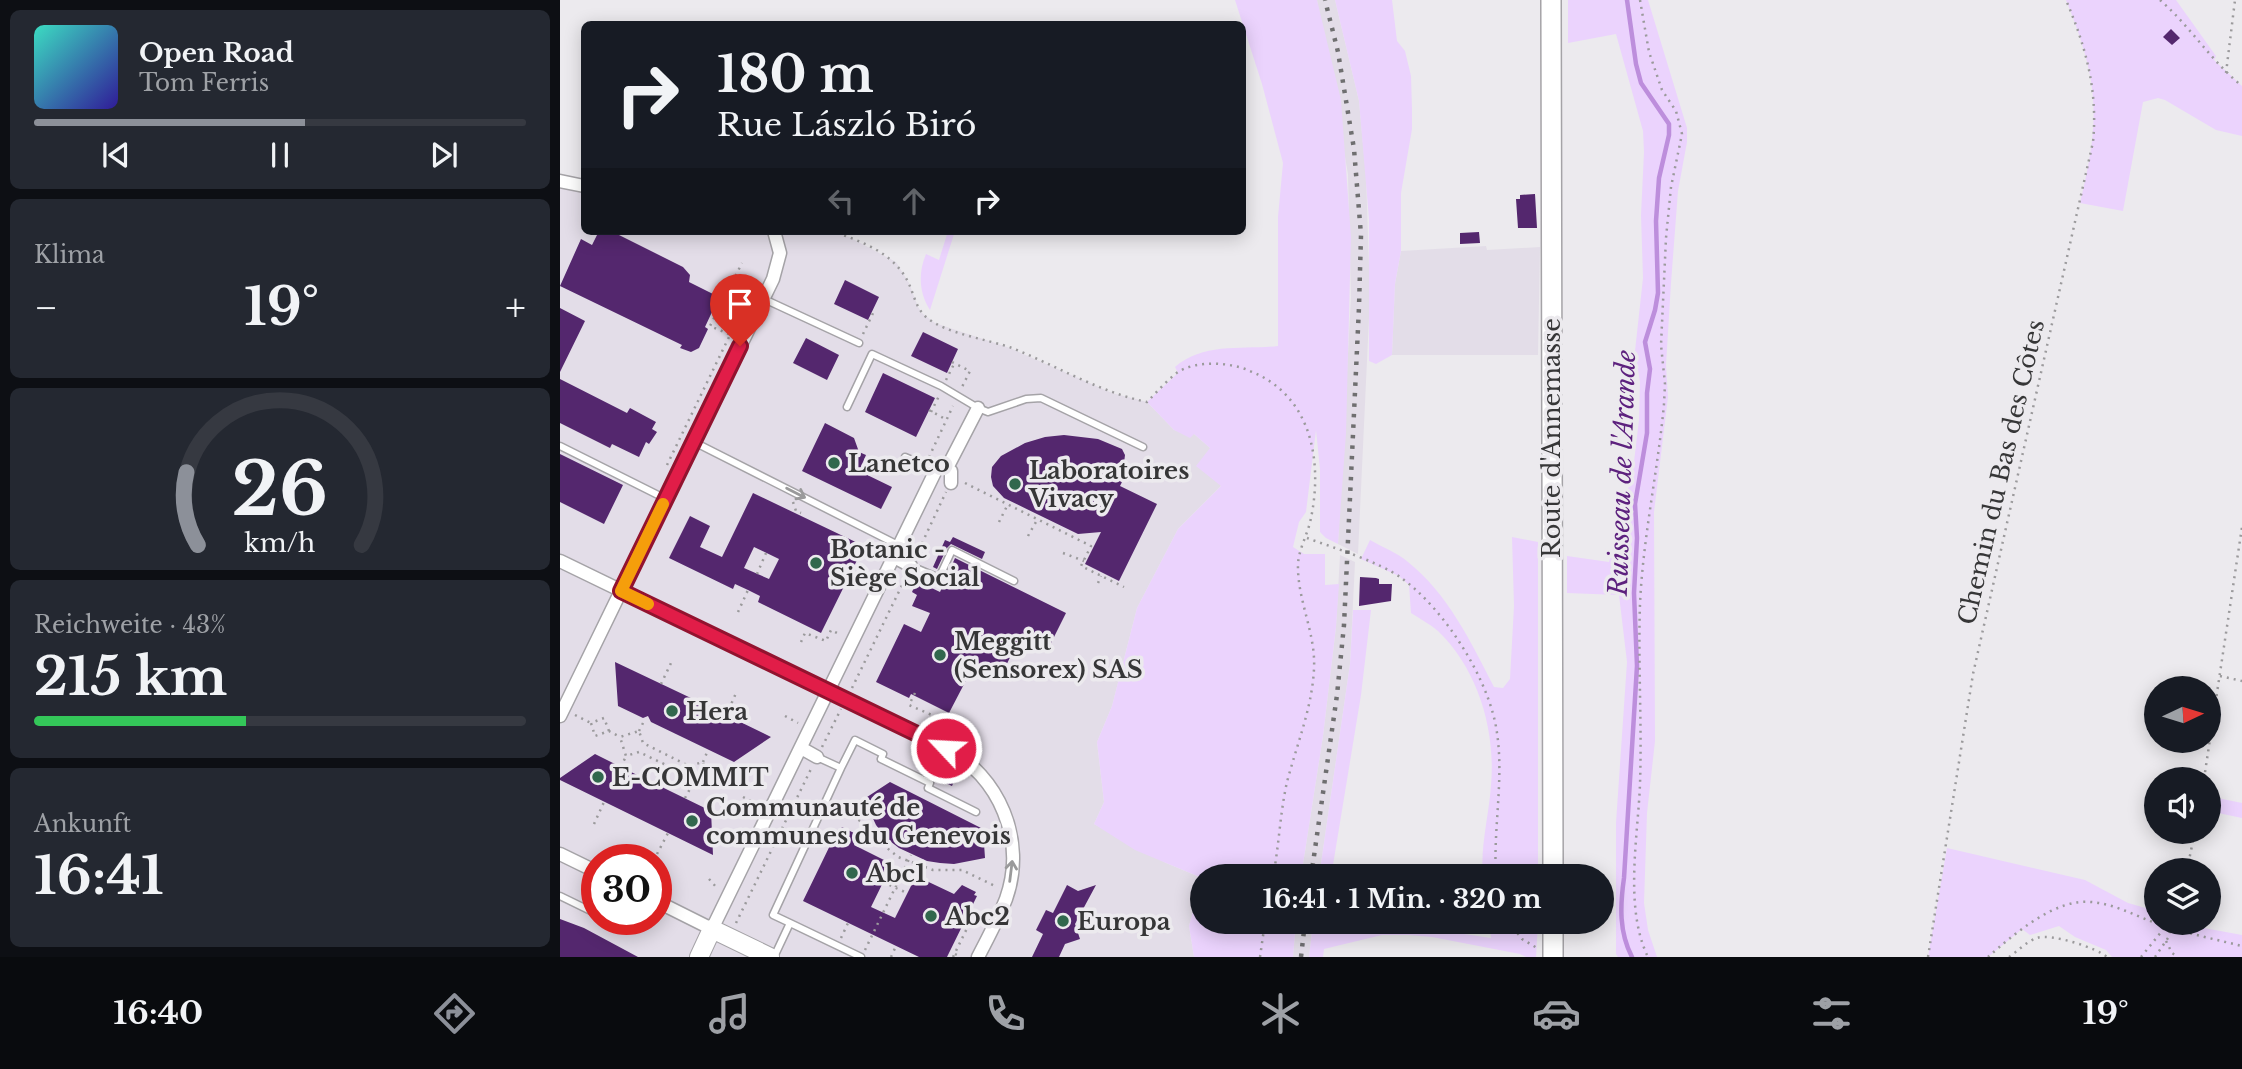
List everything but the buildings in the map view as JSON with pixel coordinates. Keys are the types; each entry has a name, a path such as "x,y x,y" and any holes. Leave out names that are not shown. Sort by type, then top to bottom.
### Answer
{"main road":[{"name":"Route d'Annemasse","path":"1551,0 1553,864"},
{"path":"1553,934 1553,955"}],"street":[{"path":"560,181 581,185"},
{"path":"563,704 764,299 780,257 776,235"},
{"path":"699,957 897,552 978,408"},
{"path":"897,552 911,565"},
{"path":"560,561 946,748 979,773 990,785 1002,807 1009,827 1013,864 1008,892 978,957"},
{"path":"801,748 817,757"},
{"path":"560,854 581,864"},
{"path":"672,909 772,957"}],"lane":[{"path":"764,299 859,343"},
{"path":"847,407 872,354 988,412 1026,399 1041,398 1143,447"},
{"path":"694,442 897,552"},
{"path":"560,446 666,499"},
{"path":"905,457 942,473"},
{"path":"911,565 939,578 952,550 1014,581"},
{"path":"861,957 773,915 855,740 883,754 881,760 930,783 928,788 976,812"},
{"path":"817,757 841,768"},
{"path":"560,897 581,907"},
{"path":"772,957 790,923"}],"path":[{"path":"1640,0 1649,52 1662,90 1676,111 1682,134 1671,187 1661,345 1664,404 1640,603 1642,732 1636,845 1636,910 1640,937 1648,957"},
{"name":"Chemin du Bas des Côtes","path":"1928,957 1979,647 2093,142 2095,110 2091,74 2082,39 2066,0"},
{"path":"2160,0 2226,73 2242,86"},
{"path":"2226,73 2235,0"},
{"path":"841,235 870,246 895,262 909,283 918,307 935,323 1010,348 1111,393 1147,402 1178,372 1225,364 1245,368 1263,376 1292,400 1307,425 1313,446 1314,491 1307,538 1300,550 1298,569 1312,643 1314,669 1307,716 1285,796 1275,864"},
{"path":"730,334 710,326 742,263"},
{"path":"859,343 875,309"},
{"path":"952,362 970,371 947,419 942,473 1091,546 1081,566 1124,587"},
{"path":"929,410 947,419"},
{"path":"792,499 796,511 801,513"},
{"path":"999,522 1008,504"},
{"path":"1028,536 1037,519"},
{"path":"2220,676 2242,527"},
{"path":"1307,538 1399,576 1441,615 1464,650 1488,700 1497,733 1496,864"},
{"path":"757,574 766,553"},
{"path":"1063,553 1084,561"},
{"path":"1098,583 1101,576"},
{"path":"738,612 748,590"},
{"path":"801,642 805,633 826,641 831,630 853,642"},
{"path":"661,684 672,661"},
{"path":"2221,677 2242,681"},
{"path":"726,716 736,693"},
{"path":"915,693 909,705 959,727"},
{"path":"563,704 591,723 595,736 609,731"},
{"path":"591,723 604,718 609,731 620,737 626,757"},
{"path":"645,719 639,731 643,743 689,766 703,762"},
{"path":"620,737 639,731"},
{"path":"708,750 703,762 708,781"},
{"path":"621,767 626,757 639,752 687,775 691,787"},
{"path":"685,798 691,787 708,781 714,782"},
{"path":"743,797 770,811"},
{"path":"594,824 604,802"},
{"path":"830,807 867,824 881,843 908,861 933,870 962,870 1008,892"},
{"path":"872,831 878,827"},
{"path":"662,844 668,833"},
{"path":"815,839 830,846"},
{"path":"865,950 911,855"},
{"path":"954,864 954,870"},
{"path":"709,879 721,893"},
{"path":"883,882 907,893"},
{"path":"1988,957 2016,933 2046,914 2081,901 2109,905 2144,918"},
{"path":"961,957 954,956 973,916 994,925"},
{"path":"841,938 848,923"},
{"path":"1260,957 1263,934"},
{"path":"1517,934 1521,939 1553,955"},
{"path":"2141,957 2159,935"},
{"path":"2155,957 2169,935"},
{"path":"2200,935 2242,946"},
{"path":"2009,957 2032,940 2046,936 2092,948 2107,957"},
{"path":"2165,941 2172,953 2179,957"},
{"path":"891,957 897,946"}],"shaded area":[{"path":"1235,0 1317,0 1341,100 1351,237 1346,433 1338,544 1320,532 1320,469 1316,430 1306,512 1299,522 1293,547 1304,554 1325,554 1325,585 1339,584 1323,736 1303,864 1190,864 1190,873 1135,850 1094,824 1104,802 1097,742 1112,706 1137,608 1178,529 1221,486 1196,466 1210,448 1194,434 1190,438 1174,430 1147,402 1178,373 1175,367 1186,359 1211,350 1278,346 1278,217 1283,163 1246,34 1246,21 1242,21"},
{"path":"1317,0 1335,0 1359,101 1366,176 1370,296 1358,554 1338,544 1351,297 1348,174"},
{"path":"1335,0 1392,0 1397,41 1405,51 1411,76 1412,129 1401,193 1401,251 1395,284 1392,355 1376,364 1369,361 1369,219 1359,101"},
{"path":"1568,0 1648,0 1687,128 1678,191 1671,283 1666,365 1668,397 1654,512 1655,741 1647,813 1644,903 1648,930 1657,957 1618,957 1616,954 1616,823 1627,662 1619,595 1567,593 1567,556 1609,562 1633,470 1639,420 1640,382 1635,351 1643,278 1643,131 1616,34 1568,43"},
{"path":"2066,0 2176,0 2216,56 2214,60 2242,86 2242,136 2216,130 2165,100 2158,98 2143,102 2123,211 2080,203 2091,147 2093,100 2085,54"},
{"path":"560,188 581,192 581,235 849,237 896,262 909,283 918,307 935,323 1010,348 1112,393 1147,402 1174,430 1194,434 1210,448 1221,486 1178,529 1137,608 1112,706 1097,742 1104,802 1094,824 1190,873 1190,934 1194,957 560,957"},
{"path":"947,235 954,235 930,310 922,290 922,268 926,254 939,260"},
{"path":"1486,246 1487,250 1540,247 1538,355 1392,355 1395,284 1401,251"},
{"path":"1512,537 1538,542 1538,864 1483,864 1492,764 1487,723 1474,682 1452,646 1435,628 1411,613 1409,585 1399,576 1361,559 1370,540 1400,556 1422,575 1447,604 1494,687 1503,688 1510,679 1514,606"},
{"path":"1340,555 1355,562 1350,664 1321,864 1303,864 1323,736 1336,627"},
{"path":"1353,610 1371,610 1361,695 1333,864 1321,864 1350,664"},
{"path":"2221,799 2242,803 2242,818 2221,814"},
{"path":"1947,848 2085,880 2128,903 2144,908 2144,935 2221,935 2221,931 2242,935 2242,957 2112,957 2106,950 2075,937 2059,926 2030,935 2022,929 1988,957 1928,957"},
{"path":"1190,934 1295,934 1293,957 1194,957"},
{"path":"1295,934 1312,934 1309,957 1293,957"},
{"path":"1312,934 1464,934 1491,938 1490,934 1537,934 1536,957 1432,937 1382,935 1324,949 1323,957 1309,957"}],"waterway":[{"name":"Ruisseau de l'Arande","path":"1627,0 1641,83 1669,124 1659,178 1656,221 1658,293 1645,342 1650,369 1647,433 1635,504 1637,666 1621,909 1625,938 1632,957"}],"railway":[{"path":"1313,864 1337,695 1344,625 1361,235 1354,149 1338,52 1325,0"},
{"path":"1301,957 1304,934"}],"slow traffic":[{"path":"648,604 621,591 663,504"}],"place":[{"name":"Lanetco","path":"834,463"},
{"name":"Laboratoires Vivacy","path":"1015,484"},
{"name":"Botanic - Siège Social","path":"816,563"},
{"name":"Meggitt (Sensorex) SAS","path":"940,655"},
{"name":"Hera","path":"672,711"},
{"name":"E-COMMIT","path":"598,777"},
{"name":"Communauté de communes du Genevois","path":"692,821"},
{"name":"Abc1","path":"852,873"},
{"name":"Abc2","path":"931,916"},
{"name":"Europa","path":"1063,921"}],"route":[{"path":"740,346 621,591 946,748"}]}
